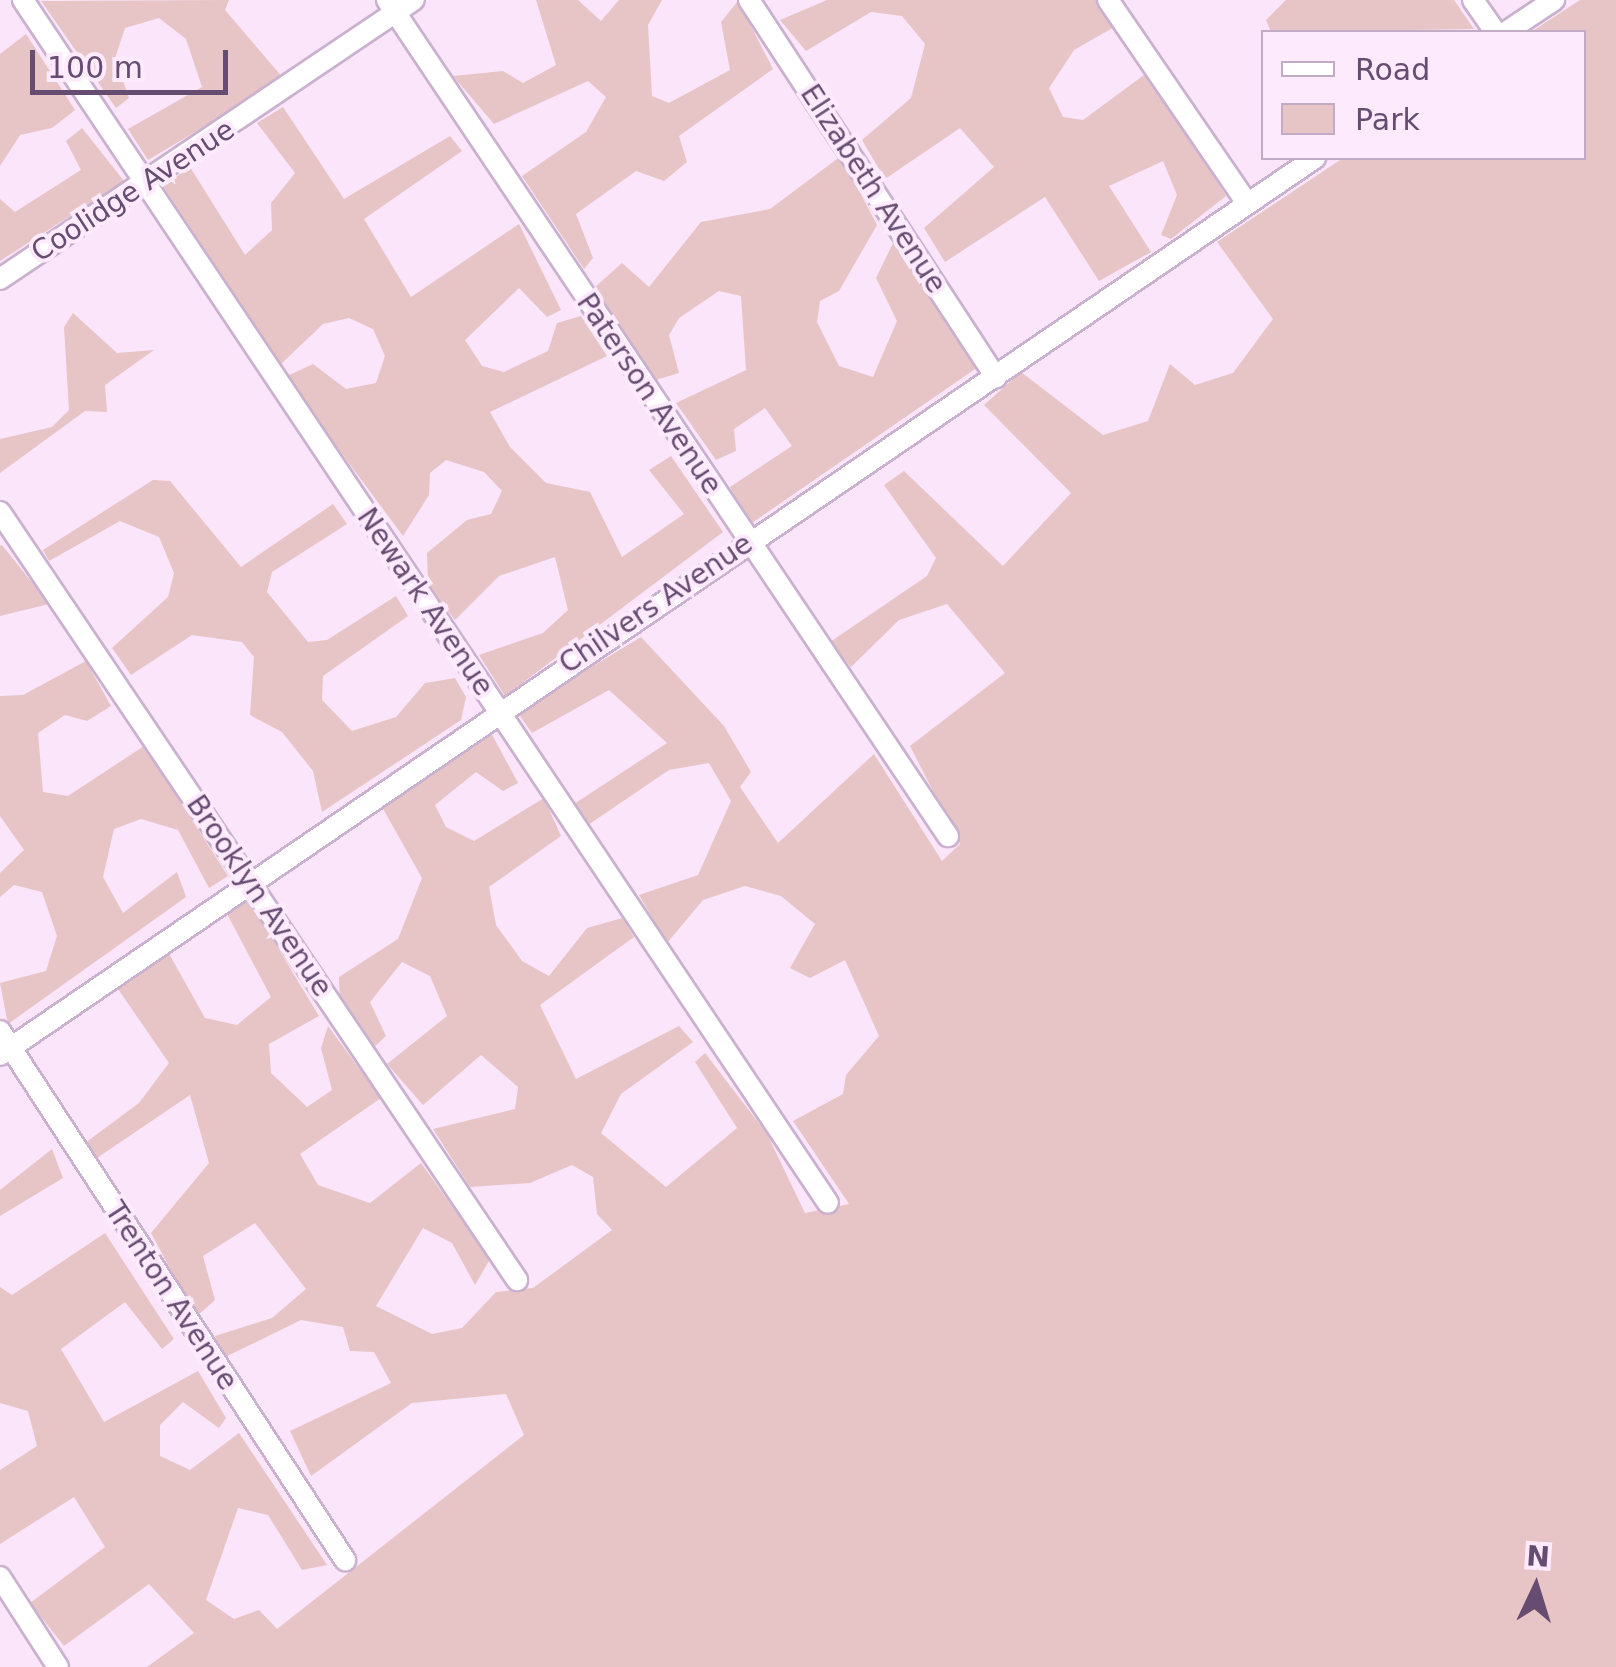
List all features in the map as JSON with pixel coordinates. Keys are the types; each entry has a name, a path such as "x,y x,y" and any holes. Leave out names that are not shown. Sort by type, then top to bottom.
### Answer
{"street":[{"name":"Newark Avenue","path":"23,0 142,184 828,1204"},
{"name":"Coolidge Avenue","path":"0,279 142,184 391,6 414,0"},
{"name":"Elizabeth Avenue","path":"750,0 996,377"},
{"path":"1108,0 1247,202"},
{"path":"1473,0 1494,30"},
{"path":"1509,30 1554,0"},
{"name":"Paterson Avenue","path":"391,6 747,542 948,836"},
{"name":"Chilvers Avenue","path":"4,1044 1312,160"},
{"name":"Brooklyn Avenue","path":"0,512 517,1280"},
{"name":"Trenton Avenue","path":"4,1044 345,1560"},
{"path":"0,1576 58,1667"}],"green space":[{"path":"229,0 225,10 284,79 148,160 128,129 202,87 186,39 159,18 125,28 115,58 129,98 116,108 41,1"},
{"path":"536,0 578,0 601,21 619,0 662,0 648,25 652,96 669,103 730,70 721,22 738,1 773,69 679,136 687,162 664,181 636,171 576,214 593,258 584,269 522,176 586,132 606,97 588,81 494,124 453,76 503,71 523,83 556,65"},
{"path":"827,0 1099,0 1116,26 1074,50 1049,88 1063,117 1083,120 1148,72 1226,196 1171,239 1161,235 1177,195 1163,161 1109,186 1151,252 1099,281 1045,197 945,262 924,228 994,167 960,128 885,179 862,140 911,98 925,44 902,16 871,12 806,51 780,20"},
{"path":"1286,0 1454,0 1474,29 1270,30 1266,20"},
{"path":"1580,0 1616,0 1616,1667 147,1667 194,1633 149,1584 64,1646 30,1603 105,1547 74,1497 0,1544 0,1470 37,1446 28,1411 0,1403 0,1287 12,1295 105,1233 174,1339 162,1349 125,1302 61,1349 104,1422 198,1371 226,1418 219,1428 183,1402 160,1425 160,1456 190,1470 239,1433 327,1565 302,1570 268,1515 238,1508 206,1600 234,1619 259,1610 277,1629 524,1435 506,1394 412,1403 311,1476 290,1431 391,1383 374,1352 350,1351 343,1327 301,1320 223,1358 215,1336 272,1318 306,1289 255,1223 203,1256 215,1300 196,1317 151,1233 209,1163 190,1095 94,1160 85,1143 139,1103 169,1063 118,989 167,950 205,1018 237,1025 271,997 226,912 246,895 319,1016 269,1044 271,1073 307,1107 332,1090 321,1048 328,1026 381,1098 300,1154 318,1185 370,1203 421,1163 490,1259 475,1285 452,1243 423,1228 376,1306 432,1334 462,1328 496,1292 533,1288 612,1230 597,1214 593,1177 572,1165 530,1183 470,1187 433,1129 515,1109 518,1087 481,1055 423,1105 387,1064 447,1016 430,976 402,962 370,1002 386,1036 373,1048 340,1007 339,977 398,939 422,878 382,807 488,727 518,783 503,791 476,772 435,805 446,827 474,841 544,798 561,836 489,887 496,925 522,961 549,976 587,928 622,918 634,937 540,1005 576,1079 679,1026 693,1042 621,1094 601,1133 666,1187 737,1128 695,1062 705,1053 767,1134 805,1213 849,1204 793,1121 843,1094 846,1075 879,1036 845,960 810,978 790,968 815,924 781,896 745,886 703,900 667,943 639,895 698,875 731,801 709,763 669,770 588,825 574,804 667,743 609,690 532,733 517,712 641,637 724,726 751,772 740,787 778,843 874,754 942,861 960,844 910,746 1005,673 947,604 899,620 851,667 830,642 927,576 936,558 884,485 904,471 1003,566 1071,493 984,405 1021,372 1103,435 1148,421 1170,364 1195,385 1233,373 1273,319 1217,242 1340,160 1586,160 1586,30 1534,30"},
{"path":"26,34 75,110 52,128 20,135 0,166 0,54"},
{"path":"283,107 344,199 450,136 462,151 364,219 411,297 519,224 561,310 547,317 519,288 465,340 482,366 504,372 548,351 557,323 581,316 607,356 490,412 510,447 546,483 590,492 622,557 684,514 649,470 671,456 723,532 505,696 479,655 543,633 568,610 555,557 499,576 455,620 428,586 427,553 467,520 491,514 502,491 484,472 446,460 430,473 429,495 403,536 285,377 313,364 346,389 376,383 385,356 373,329 349,318 323,324 281,364 163,186 190,167 245,255 272,230 271,203 295,173 257,123"},
{"path":"82,128 124,181 0,261 0,199 15,212 81,170 66,141"},
{"path":"841,156 877,225 839,291 820,301 817,322 839,366 873,377 897,321 876,278 895,239 978,367 749,525 730,487 792,446 765,408 734,429 736,451 716,460 676,403 746,370 741,296 719,291 679,318 669,335 679,373 656,380 594,288 622,263 649,287 701,222 770,209"},
{"path":"73,313 117,353 154,350 105,385 107,412 85,411 0,473 0,439 52,427 69,410 64,327"},
{"path":"153,480 170,481 241,567 333,504 347,524 272,572 267,592 308,642 327,640 396,596 408,616 323,676 322,700 352,731 396,717 425,683 455,678 466,697 461,720 322,812 313,771 282,732 250,715 254,657 242,642 192,635 131,675 112,648 168,597 174,573 159,537 120,521 49,561 43,550"},
{"path":"2,545 49,604 0,616"},
{"path":"86,661 111,706 87,721 65,715 38,733 43,792 68,796 144,746 228,876 209,888 178,830 141,819 114,829 103,877 123,913 177,872 186,897 8,1024 0,983 46,971 57,936 42,892 14,885 0,897 0,873 24,850 0,816 0,696 23,695"},
{"path":"52,1149 63,1178 0,1216 0,1190"}]}
